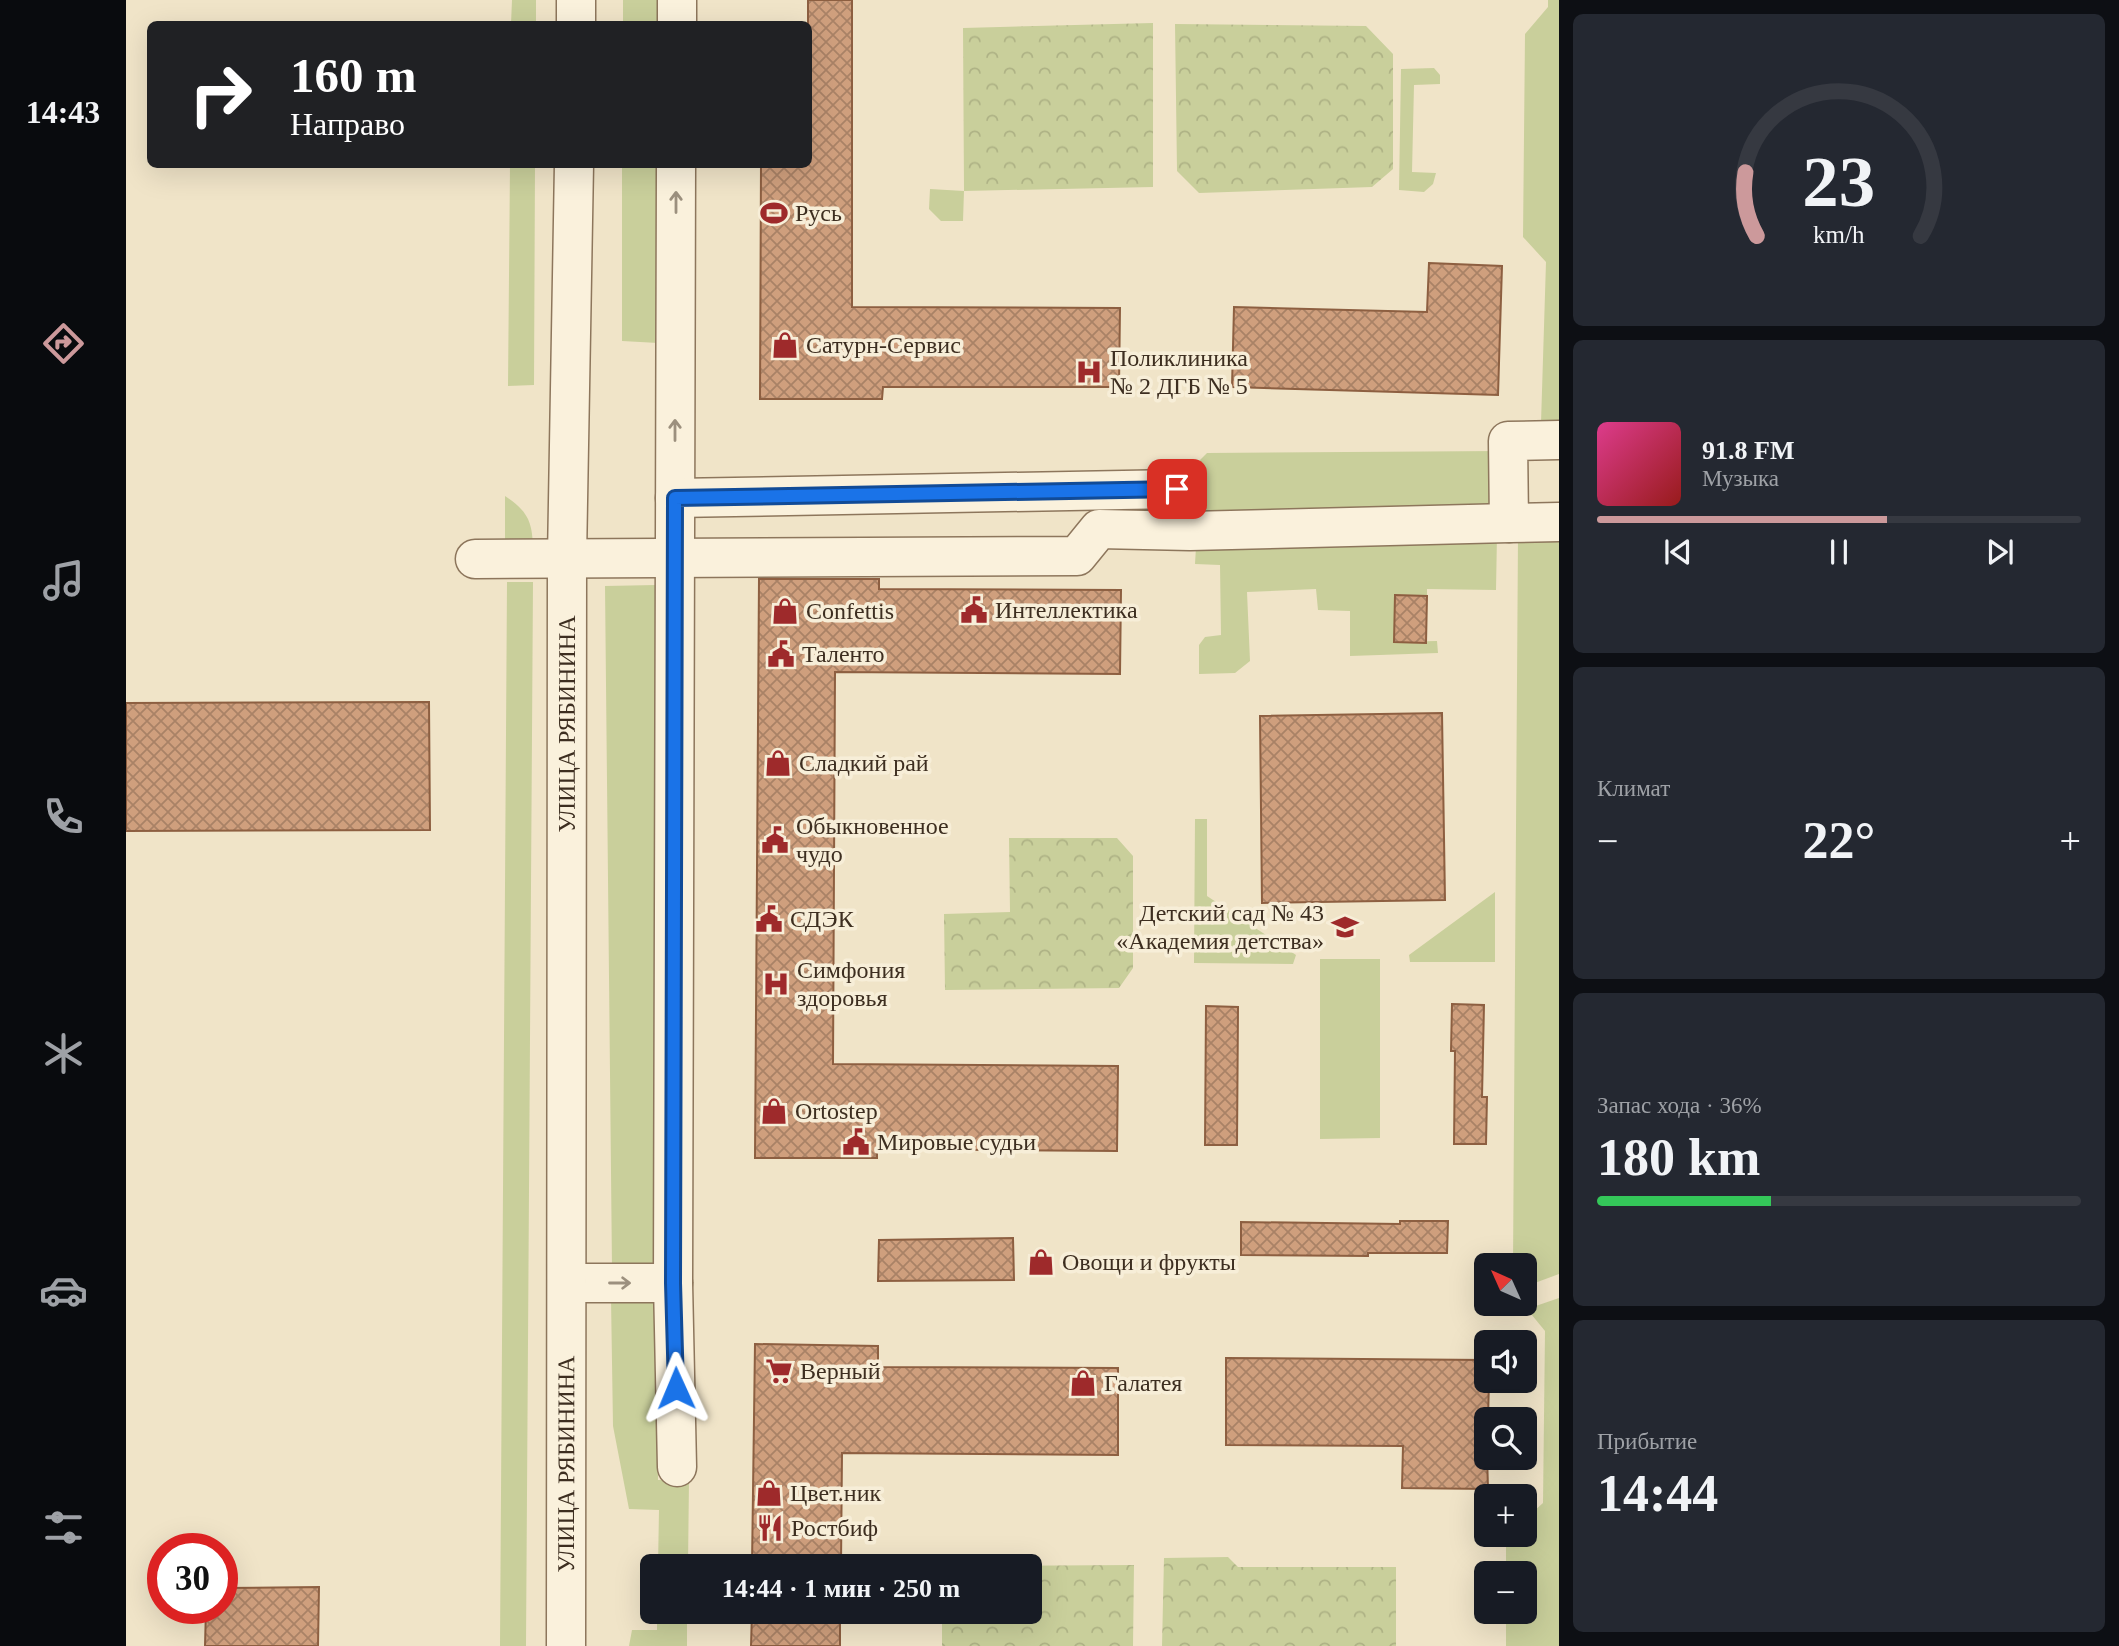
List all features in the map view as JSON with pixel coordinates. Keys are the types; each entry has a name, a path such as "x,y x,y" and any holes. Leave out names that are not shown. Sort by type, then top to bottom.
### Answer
{"street":[{"path":"576,0 576,21"},
{"path":"677,0 677,21"},
{"name":"УЛИЦА РЯБИНИНА","path":"566,1646 567,558 574,168"},
{"path":"676,168 673,1283 677,1467"},
{"path":"1509,523 1508,441 1559,440"},
{"path":"675,498 1177,489"},
{"path":"475,559 1077,556 1099,529 1190,531 1559,522"},
{"path":"567,1283 673,1283"}],"green space":[{"path":"512,0 536,0 536,21 511,21"},
{"path":"623,0 661,0 661,21 623,21"},
{"path":"1548,0 1559,0 1559,423 1541,423 1546,262 1523,237 1525,34 1548,7"},
{"path":"1153,23 1153,187 964,191 963,28"},
{"path":"1175,24 1366,26 1393,54 1393,169 1372,187 1199,193 1177,171"},
{"path":"1434,68 1440,75 1440,84 1414,85 1412,172 1436,173 1433,184 1424,192 1399,190 1401,69"},
{"path":"510,168 535,168 534,385 508,386"},
{"path":"622,168 660,168 658,343 622,341"},
{"path":"930,189 964,191 963,221 941,221 929,209"},
{"path":"1501,451 1500,511 1205,519 1199,510 1199,461 1207,453"},
{"path":"505,496 519,506 527,517 533,546 505,544"},
{"path":"1559,534 1559,1274 1537,1282 1537,1253 1513,1253 1518,536"},
{"path":"1497,535 1496,590 1427,589 1427,596 1395,595 1394,642 1437,641 1438,653 1350,656 1350,611 1318,610 1316,589 1247,592 1250,661 1235,673 1199,674 1199,645 1205,637 1221,635 1220,565 1195,564 1196,547"},
{"path":"507,582 533,582 526,1646 500,1646"},
{"path":"656,585 657,1269 612,1269 605,586"},
{"path":"1195,819 1207,819 1207,896 1296,955 1293,964 1194,963"},
{"path":"1009,838 1117,838 1133,856 1133,968 1119,988 945,990 944,914 1010,912"},
{"path":"1495,892 1495,962 1410,962 1409,955"},
{"path":"1320,959 1380,959 1380,1138 1320,1139"},
{"path":"611,1298 656,1298 658,1480 689,1480 688,1554 658,1554 659,1510 629,1509 613,1426"},
{"path":"1559,1298 1559,1646 1506,1646 1506,1624 1537,1624 1537,1561 1506,1561 1506,1547 1537,1547 1537,1508 1543,1503 1545,1331 1533,1316 1537,1316 1537,1306"},
{"path":"1228,1557 1238,1567 1396,1567 1396,1646 1162,1646 1164,1558"},
{"path":"1134,1565 1133,1646 942,1646 942,1624 1042,1624 1042,1566"},
{"path":"657,1624 687,1624 687,1646 629,1646 632,1630 657,1630"}],"building":[{"path":"808,0 852,0 852,307 1120,308 1119,387 883,387 882,399 760,399 761,168 812,168 812,21 808,21"},
{"path":"1429,263 1502,266 1498,395 1232,387 1234,307 1427,312"},
{"path":"759,579 879,579 879,589 1121,590 1120,674 835,672 833,1064 1118,1066 1117,1151 877,1149 877,1158 755,1158"},
{"path":"1395,595 1427,596 1426,643 1394,642"},
{"path":"429,702 430,830 126,831 126,703"},
{"path":"1442,713 1445,900 1262,903 1260,716"},
{"path":"1452,1004 1484,1005 1482,1097 1487,1097 1486,1144 1454,1144 1455,1051 1451,1051"},
{"path":"1206,1006 1238,1007 1237,1145 1205,1145"},
{"path":"1400,1221 1448,1221 1447,1253 1368,1253 1368,1256 1241,1255 1241,1222 1400,1224"},
{"path":"1013,1238 1014,1280 878,1281 879,1240"},
{"path":"755,1344 878,1346 878,1367 1118,1368 1118,1455 842,1453 841,1554 752,1554"},
{"path":"1226,1358 1474,1360 1474,1393 1489,1393 1488,1407 1474,1407 1474,1470 1487,1470 1488,1484 1474,1484 1474,1489 1402,1488 1403,1446 1226,1445"},
{"path":"319,1587 318,1646 205,1646 206,1624 238,1624 238,1588"},
{"path":"752,1624 840,1624 840,1646 751,1646"}],"place":[{"name":"Русь","path":"774,213"},
{"name":"Сатурн-Сервис","path":"785,345"},
{"name":"Поликлиника № 2 ДГБ № 5","path":"1089,372"},
{"name":"Интеллектика","path":"974,610"},
{"name":"Confettis","path":"785,611"},
{"name":"Таленто","path":"781,654"},
{"name":"Сладкий рай","path":"778,763"},
{"name":"Обыкновенное чудо","path":"775,840"},
{"name":"СДЭК","path":"769,919"},
{"name":"Детский сад № 43 «Академия детства»","path":"1345,927"},
{"name":"Симфония здоровья","path":"776,984"},
{"name":"Ortostep","path":"774,1111"},
{"name":"Мировые судьи","path":"856,1142"},
{"name":"Овощи и фрукты","path":"1041,1262"},
{"name":"Верный","path":"779,1371"},
{"name":"Галатея","path":"1083,1383"},
{"name":"Цвет.ник","path":"769,1493"},
{"name":"Ростбиф","path":"770,1528"}],"route":[{"path":"676,1388 673,1283 675,498 1177,489"}]}
